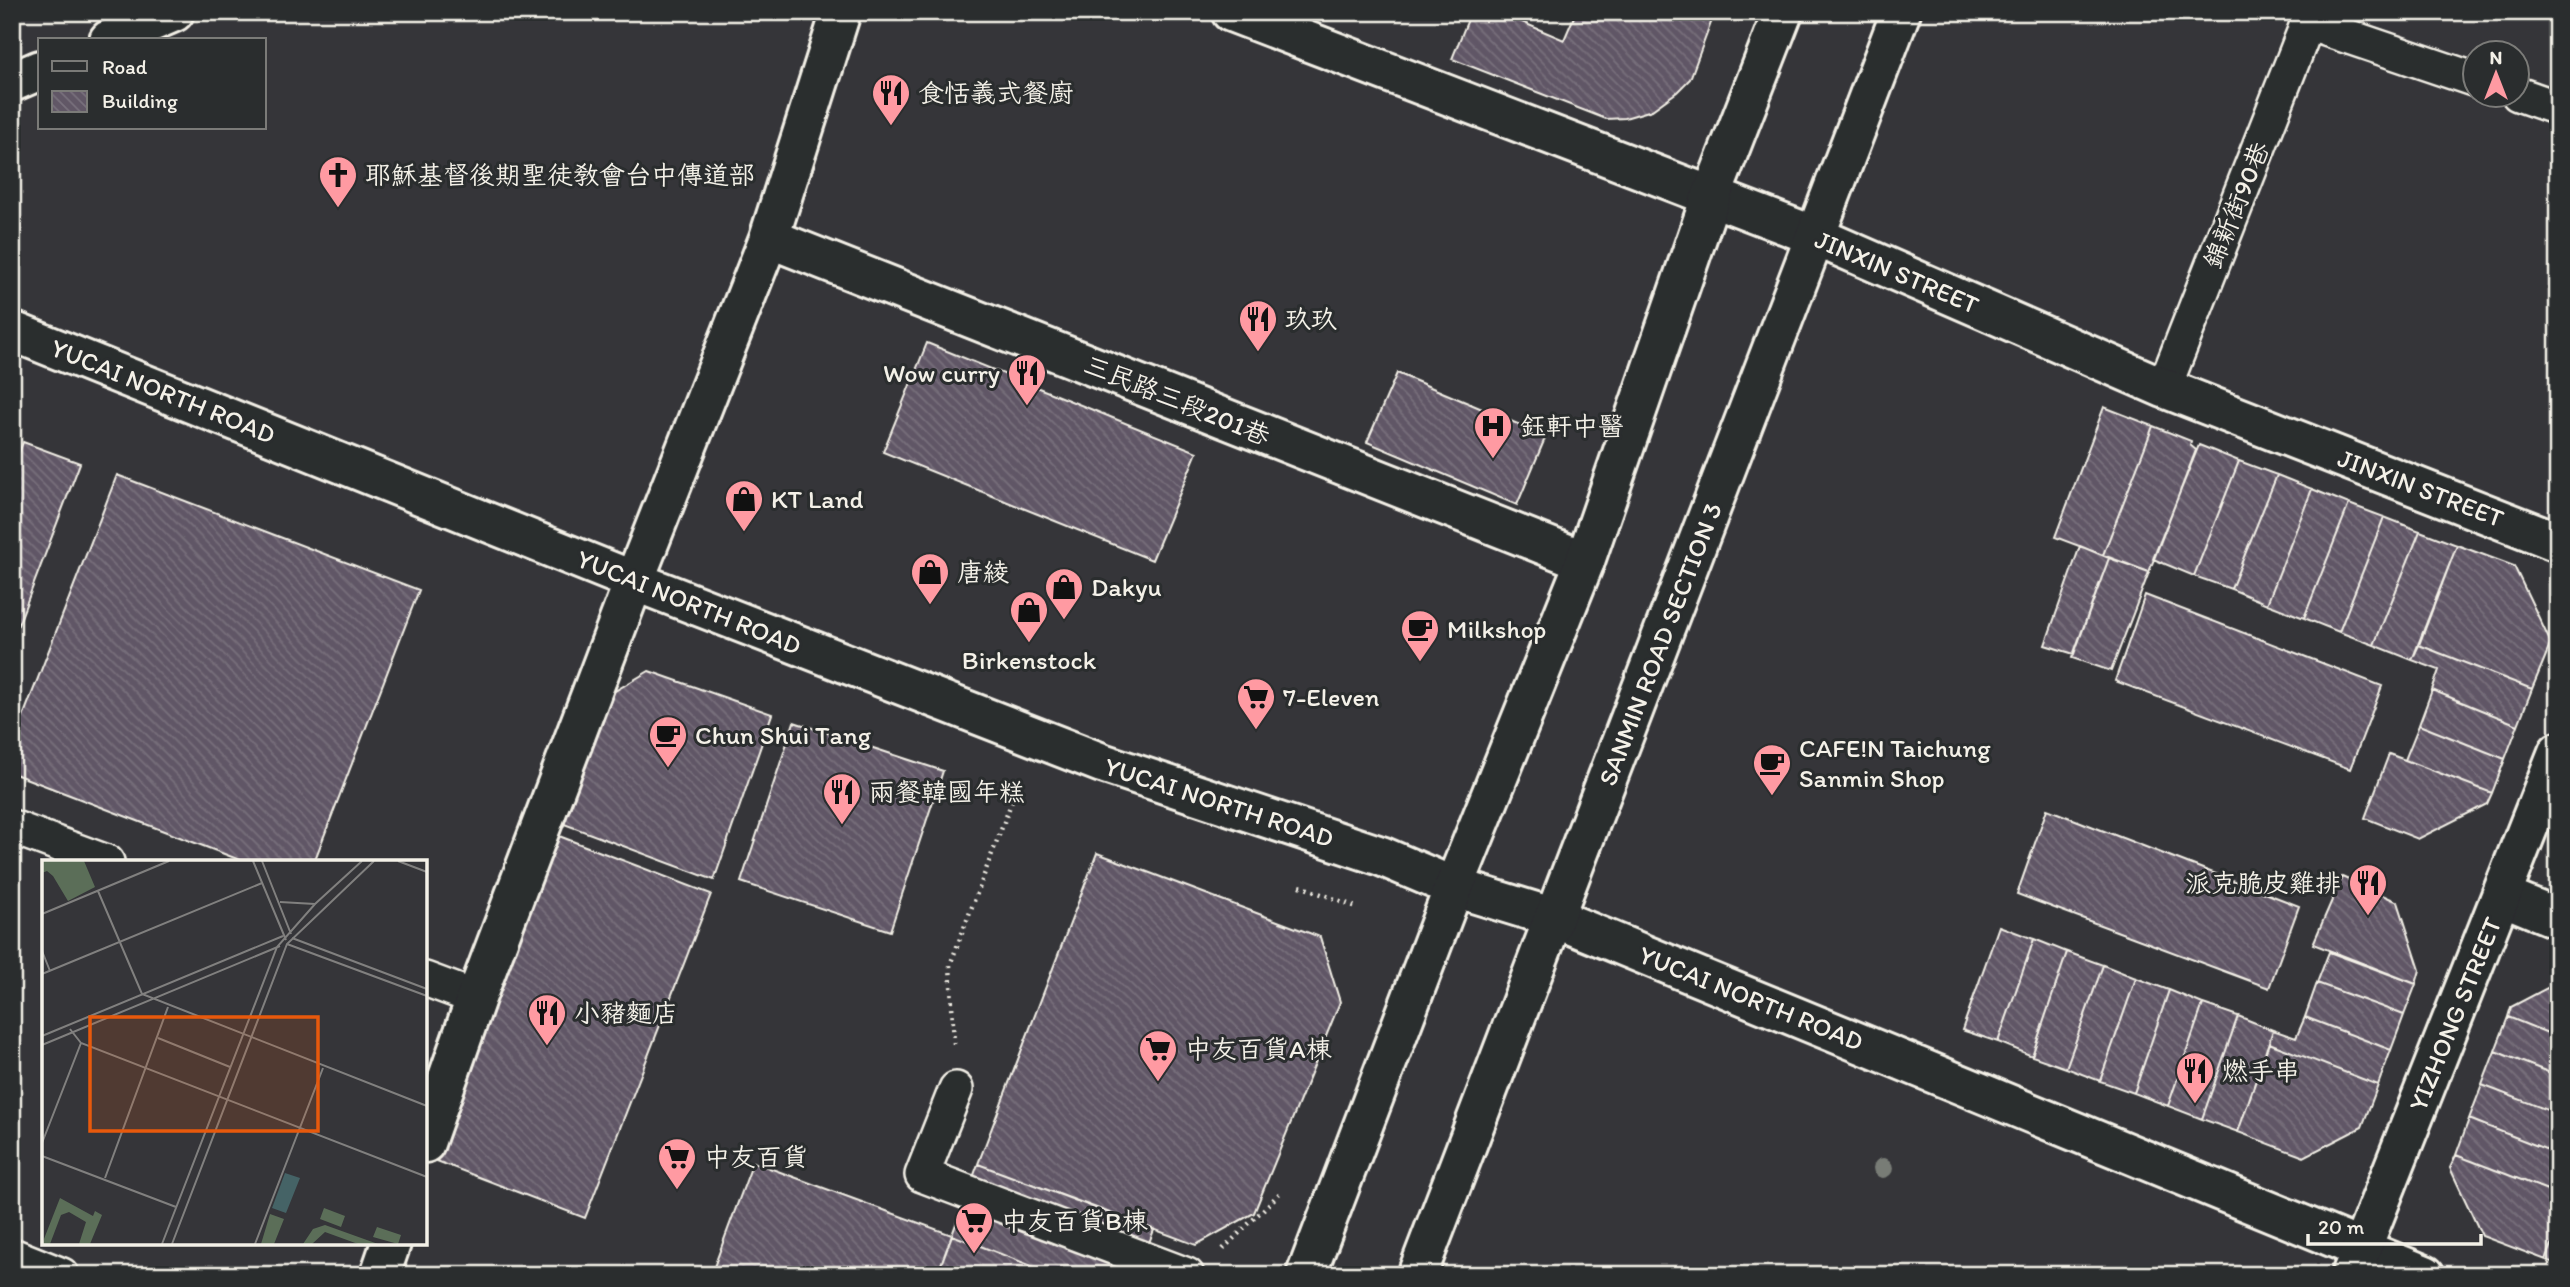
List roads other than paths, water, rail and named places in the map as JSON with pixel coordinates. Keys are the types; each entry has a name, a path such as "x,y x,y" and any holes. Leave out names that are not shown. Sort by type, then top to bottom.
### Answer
{"street":[{"path":"114,38 174,12"},
{"path":"427,1137 476,998 634,581 769,238 841,12"},
{"name":"JINXIN STREET","path":"1231,12 1815,236 2164,388 2558,542"},
{"path":"1306,1275 1454,887 1586,561 1711,197 1783,12"},
{"name":"SANMIN ROAD SECTION 3","path":"1417,1275 1901,12"},
{"path":"12,82 38,70"},
{"name":"三民路三段201巷","path":"769,238 1586,561"},
{"name":"YUCAI NORTH ROAD","path":"12,331 634,581 1102,763 1381,856 1454,887 1555,918 2356,1262 2425,1275"},
{"name":"YIZHONG STREET","path":"2356,1262 2558,752"},
{"path":"2502,896 2558,919"},
{"path":"380,1275 390,1245"}],"lane":[{"name":"錦新街90巷","path":"2164,388 2310,18 2462,75"},
{"path":"2532,99 2558,108"},
{"path":"12,827 102,860"},
{"path":"427,980 476,998"},
{"path":"956,1088 922,1175 1187,1275"},
{"path":"12,1255 62,1275"}],"place":[{"name":"食恬義式餐廚","path":"891,127"},
{"name":"耶穌基督後期聖徒教會台中傳道部","path":"338,209"},
{"name":"玖玖","path":"1258,353"},
{"name":"Wow curry","path":"1027,407"},
{"name":"鈺軒中醫","path":"1493,460"},
{"name":"KT Land","path":"744,533"},
{"name":"唐綾","path":"930,606"},
{"name":"Dakyu","path":"1064,621"},
{"name":"Birkenstock","path":"1029,644"},
{"name":"Milkshop","path":"1420,663"},
{"name":"7-Eleven","path":"1256,731"},
{"name":"Chun Shui Tang","path":"668,769"},
{"name":"CAFE!N Taichung Sanmin Shop","path":"1772,797"},
{"name":"兩餐韓國年糕","path":"842,826"},
{"name":"派克脆皮雞排","path":"2368,917"},
{"name":"小豬麵店","path":"547,1047"},
{"name":"中友百貨A棟","path":"1158,1083"},
{"name":"燃手串","path":"2195,1105"},
{"name":"中友百貨","path":"677,1191"},
{"name":"中友百貨B棟","path":"974,1255"}]}
